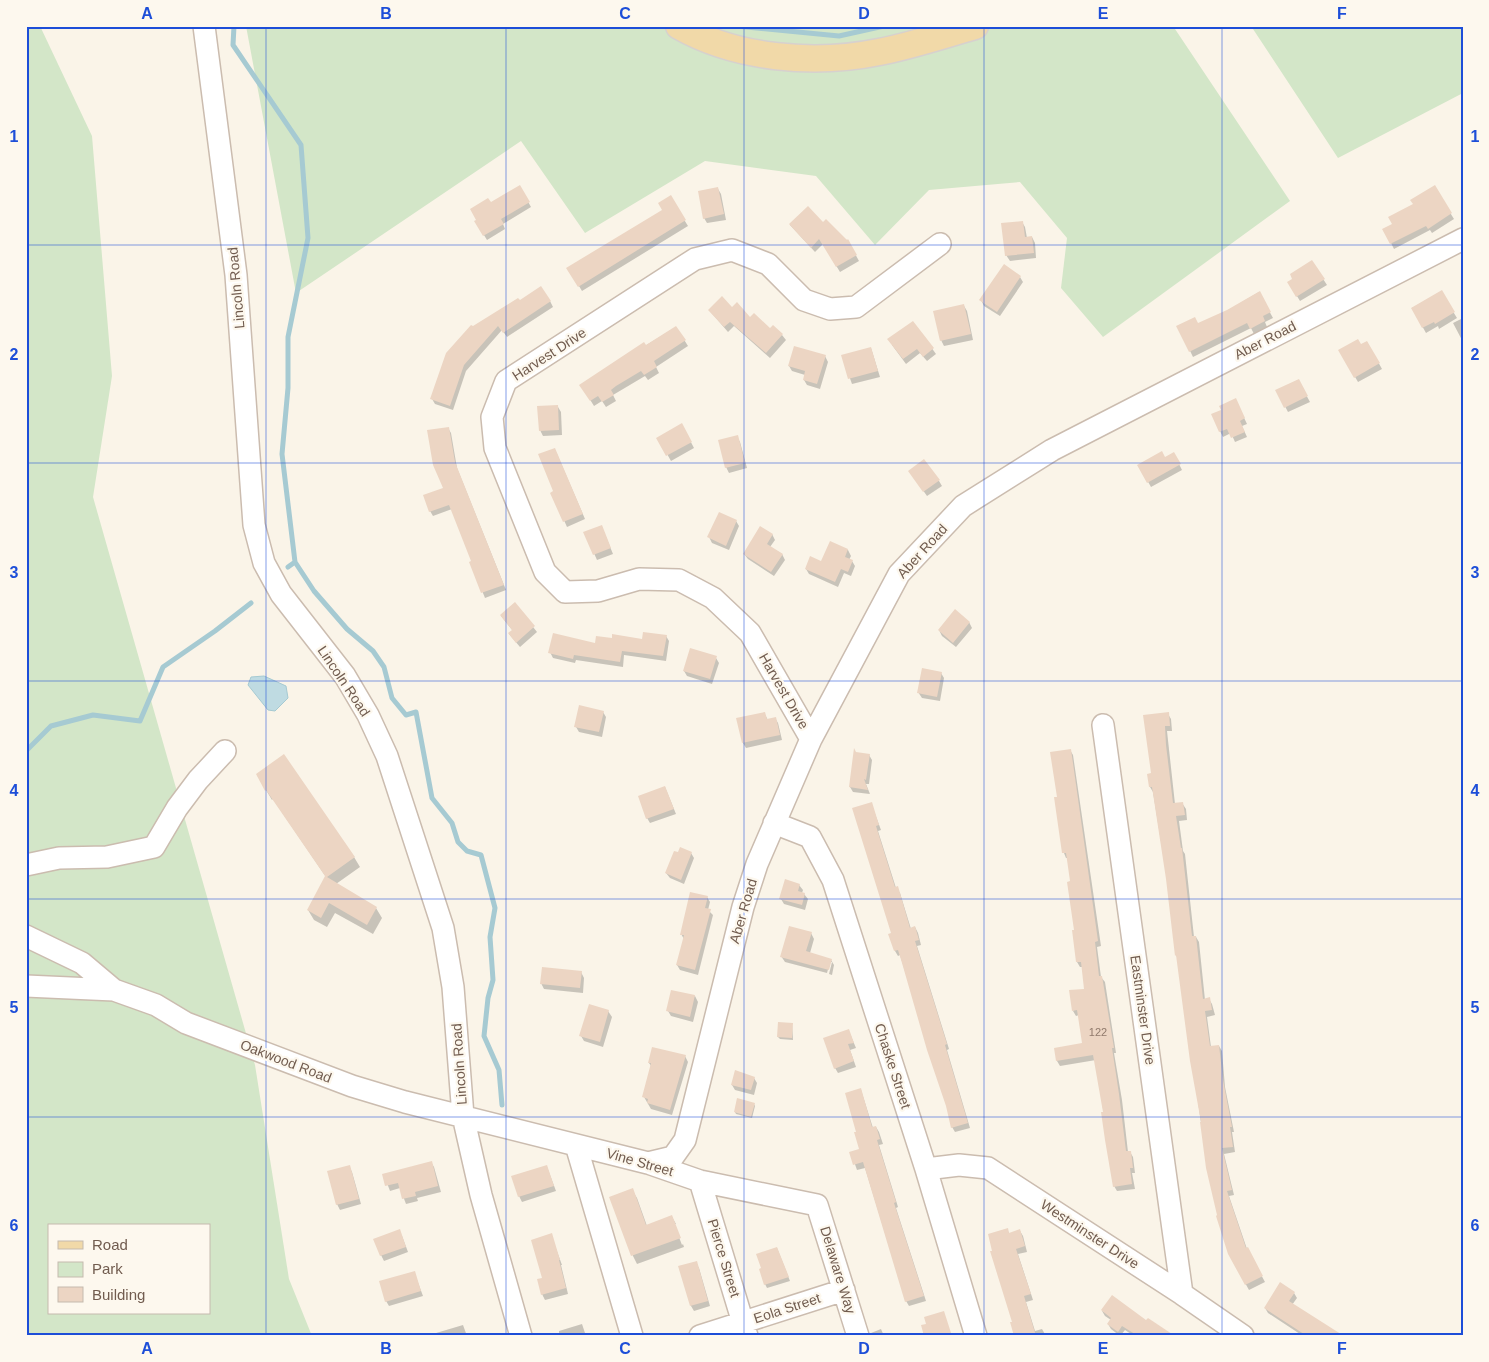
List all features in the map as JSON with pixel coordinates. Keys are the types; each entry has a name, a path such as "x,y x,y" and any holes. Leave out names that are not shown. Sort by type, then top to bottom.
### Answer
{"main road":[{"path":"679,26 717,42 747,51 806,59 844,57 880,52 974,26"}],"street":[{"name":"Lincoln Road","path":"204,26 236,275 254,525 264,563 281,594 345,676 368,715 387,756 443,928 453,987 463,1116 481,1195 522,1336"},
{"name":"Aber Road","path":"648,1163 673,1157 685,1140 743,907 757,864 811,739 899,574 963,506 1052,450 1463,238"},
{"name":"Harvest Drive","path":"811,739 750,632 713,598 679,580 639,579 598,591 565,592 545,572 494,448 492,417 506,381 695,259 732,250 768,264 804,300 830,309 856,307 940,244"},
{"name":"Eastminster Drive","path":"1103,725 1182,1294"},
{"path":"26,865 59,858 107,857 154,847 177,808 198,780 225,751"},
{"name":"Chaske Street","path":"774,823 810,837 832,880 926,1169 976,1336"},
{"path":"26,936 82,963 114,990"},
{"path":"26,986 114,990"},
{"name":"Oakwood Road","path":"114,990 156,1005 186,1023 352,1086 405,1102 463,1116"},
{"name":"Vine Street","path":"463,1116 648,1163 700,1181 817,1205"},
{"path":"576,1144 632,1336"},
{"name":"Westminster Drive","path":"926,1169 959,1165 988,1168 1182,1294 1243,1336"},
{"name":"Pierce Street","path":"700,1181 745,1329"},
{"name":"Delaware Way","path":"817,1205 858,1336"},
{"name":"Eola Street","path":"700,1336 745,1329 844,1290"}],"green space":[{"path":"26,26 40,26 92,136 112,376 93,497 255,1065 289,1279 312,1336 26,1336"},
{"path":"246,26 1173,26 1290,201 1103,337 1061,288 1067,238 1020,182 929,190 875,245 816,176 705,161 585,233 521,141 296,293"},
{"path":"1251,26 1463,26 1463,93 1338,158"}],"water":[{"path":"264,676 286,686 288,698 275,711 268,710 248,685 251,677"}],"building":[{"path":"520,185 530,202 501,219 504,224 483,236 474,221 476,220 470,209 488,198 491,202"},
{"path":"1435,185 1452,213 1428,229 1426,226 1390,244 1382,229 1392,224 1388,217 1413,204 1410,200"},
{"path":"718,187 724,214 703,219 698,191"},
{"path":"671,195 686,220 578,287 566,268 662,210 658,203"},
{"path":"808,206 823,222 826,219 848,239 857,255 836,267 819,239 811,248 789,224"},
{"path":"1023,221 1025,237 1032,236 1034,253 1005,256 1001,223"},
{"path":"1312,260 1325,279 1296,297 1287,282 1292,279 1290,274"},
{"path":"1004,264 1021,276 997,312 979,300"},
{"path":"541,286 551,301 503,333 498,326 464,365 450,406 430,399 446,353 471,325 473,326 518,298 520,300"},
{"path":"1442,290 1455,312 1435,324 1434,322 1422,328 1411,308"},
{"path":"1260,291 1271,312 1263,316 1265,321 1250,329 1247,323 1189,352 1176,326 1195,317 1198,323 1227,310"},
{"path":"722,296 732,307 737,302 750,317 754,313 770,328 773,325 783,334 766,353 730,322 724,327 708,310"},
{"path":"964,304 971,334 940,341 933,311"},
{"path":"913,321 934,348 923,357 917,349 903,359 887,339"},
{"path":"676,326 686,340 654,361 657,367 644,375 641,371 616,386 611,390 614,395 602,402 598,396 590,401 579,385 644,342 646,345"},
{"path":"1358,339 1361,344 1367,341 1380,363 1354,378 1338,350"},
{"path":"794,346 826,355 817,384 803,380 805,371 788,366"},
{"path":"871,347 878,371 848,379 841,355"},
{"path":"1299,379 1308,396 1284,408 1275,390"},
{"path":"1236,398 1245,418 1240,421 1245,432 1231,438 1227,429 1219,432 1211,414 1221,410 1219,406"},
{"path":"558,405 559,430 539,431 537,406"},
{"path":"682,423 692,442 666,456 656,438"},
{"path":"449,427 455,462 504,585 481,593 469,562 471,561 449,505 429,512 423,495 443,488 433,465 427,430"},
{"path":"738,435 745,463 725,468 718,440"},
{"path":"555,448 583,514 563,522 550,493 553,491 538,454"},
{"path":"1162,451 1165,457 1174,452 1181,464 1147,483 1137,465"},
{"path":"924,459 940,480 923,492 908,471"},
{"path":"719,512 737,520 726,546 707,537"},
{"path":"602,525 611,548 593,555 583,532"},
{"path":"760,526 773,534 767,544 783,554 771,572 743,554"},
{"path":"830,541 848,549 845,557 853,560 848,572 841,569 835,582 805,569 810,556 821,561"},
{"path":"515,602 535,626 516,643 508,633 512,630 500,615"},
{"path":"955,609 970,622 953,643 938,630"},
{"path":"643,632 667,635 663,656 622,651 620,662 574,655 573,659 548,653 553,633 595,643 596,636 612,638 612,634 642,639"},
{"path":"690,648 717,656 710,679 683,671"},
{"path":"922,668 942,672 937,697 917,693"},
{"path":"579,705 604,711 599,732 574,727"},
{"path":"765,712 767,719 776,717 780,735 742,743 736,718"},
{"path":"1169,712 1170,726 1165,726 1166,745 1173,803 1183,802 1185,815 1176,816 1182,848 1192,936 1196,936 1203,999 1210,997 1212,1010 1205,1011 1210,1046 1219,1045 1223,1080 1232,1127 1230,1127 1233,1147 1222,1148 1232,1190 1227,1191 1246,1248 1248,1247 1263,1276 1245,1285 1228,1254 1216,1216 1206,1168 1201,1122 1175,956 1166,879 1152,787 1149,787 1147,774 1151,773 1143,715"},
{"path":"854,748 856,752 870,754 866,780 864,779 868,790 849,787"},
{"path":"1071,749 1098,941 1095,942 1099,976 1102,976 1114,1048 1112,1048 1126,1151 1131,1151 1133,1168 1130,1168 1132,1184 1113,1187 1093,1055 1056,1061 1054,1048 1082,1043 1077,1010 1072,1011 1069,990 1084,989 1081,962 1076,962 1072,930 1074,930 1067,882 1070,881 1066,853 1062,853 1054,797 1057,797 1050,752"},
{"path":"284,754 355,857 327,877 377,907 367,925 329,903 321,918 307,910 325,876 265,791 256,774"},
{"path":"665,786 674,809 646,819 638,796"},
{"path":"872,802 879,825 876,826 895,887 898,886 910,928 915,926 919,940 915,941 947,1044 945,1045 968,1123 951,1128 898,950 894,951 888,934 891,933 852,808"},
{"path":"680,847 692,852 681,880 665,873 674,851 678,852"},
{"path":"785,879 800,884 798,891 805,893 802,905 779,899"},
{"path":"690,892 708,896 705,908 711,909 695,970 676,965 684,935 680,935"},
{"path":"789,926 812,932 806,951 832,959 829,970 780,957"},
{"path":"542,967 582,971 580,988 540,984"},
{"path":"671,990 695,995 690,1017 666,1011"},
{"path":"589,1004 609,1010 600,1042 579,1036"},
{"path":"778,1022 793,1023 792,1038 777,1037"},
{"path":"849,1029 854,1043 848,1044 854,1061 834,1069 823,1038"},
{"path":"652,1047 686,1055 670,1110 647,1103 648,1099 642,1097 651,1063 648,1063"},
{"path":"735,1070 755,1077 751,1090 731,1085"},
{"path":"861,1088 872,1127 876,1126 880,1139 877,1140 896,1202 894,1203 924,1296 905,1302 863,1162 853,1165 849,1152 859,1149 845,1093"},
{"path":"737,1098 755,1103 751,1117 734,1112"},
{"path":"432,1161 438,1186 415,1192 416,1196 402,1199 398,1183 385,1186 382,1174"},
{"path":"350,1165 359,1199 336,1205 327,1171"},
{"path":"547,1165 554,1186 518,1197 511,1176"},
{"path":"633,1188 646,1225 672,1215 681,1238 631,1256 609,1197"},
{"path":"1008,1228 1009,1233 1020,1229 1025,1246 1016,1249 1031,1294 1024,1296 1036,1336 1014,1336 1010,1322 1012,1322 990,1251 992,1251 988,1234"},
{"path":"400,1229 406,1247 380,1256 373,1239"},
{"path":"552,1233 566,1288 541,1295 537,1279 542,1278 531,1240"},
{"path":"777,1247 789,1277 764,1285 756,1254"},
{"path":"697,1261 708,1301 690,1306 678,1266"},
{"path":"415,1271 421,1291 385,1302 379,1281"},
{"path":"1280,1282 1295,1292 1289,1301 1344,1336 1307,1336 1264,1308"},
{"path":"1112,1295 1146,1320 1148,1318 1175,1336 1138,1336 1122,1326 1118,1332 1107,1324 1111,1318 1101,1310"},
{"path":"944,1311 952,1336 924,1336 921,1325 926,1324 924,1317"}],"waterway":[{"path":"234,26 233,45 301,145 308,238 288,337 288,388 282,454 295,562 288,567"},
{"path":"736,26 839,36 884,26"},
{"path":"295,562 314,591 347,629 373,651 384,667 392,698 406,715 416,712 432,798 452,823 458,842 467,851 481,855 495,908 490,937 493,980 488,998 484,1036 499,1070 502,1105"},
{"path":"26,751 51,726 93,715 140,721 163,667 251,603"}]}
